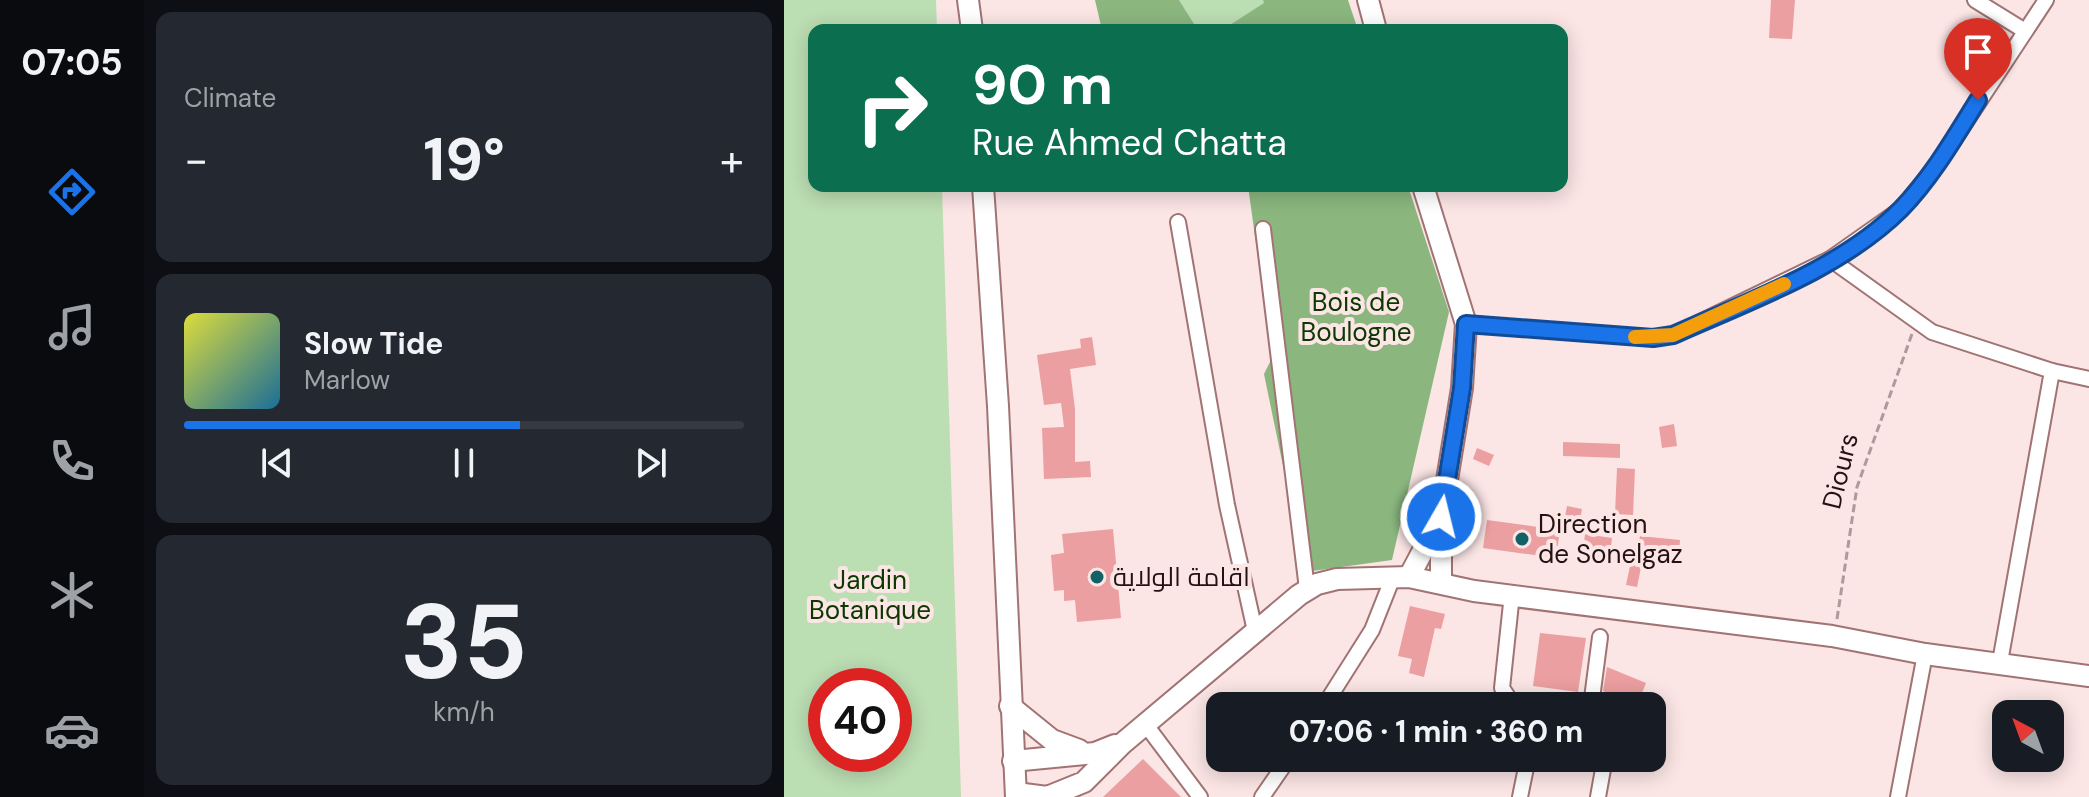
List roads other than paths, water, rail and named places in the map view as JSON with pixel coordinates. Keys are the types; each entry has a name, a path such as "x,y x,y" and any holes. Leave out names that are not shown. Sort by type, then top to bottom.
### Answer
{"street":[{"path":"968,0 971,24"},
{"path":"1368,0 1374,24"},
{"path":"1975,0 2025,31"},
{"path":"1466,324 1653,338 1673,335 1830,259 1901,209 1940,161 2046,0"},
{"path":"983,192 998,406 1016,795 1047,797 1084,782"},
{"path":"1425,192 1466,324 1462,388 1441,517 1441,583"},
{"path":"1178,222 1227,505 1255,631"},
{"path":"1263,229 1292,442 1307,589"},
{"path":"1830,259 1918,324 2052,371 2089,379"},
{"path":"2000,662 2052,371"},
{"path":"1333,692 1401,577 1441,517"},
{"path":"1068,797 1123,743 1255,631 1307,589 1337,579 1401,577 1832,636 1925,654 2089,676"},
{"path":"1505,692 1502,688 1512,594"},
{"path":"1593,692 1600,637"},
{"path":"1898,797 1925,654"},
{"path":"1010,706 1052,740 1095,753"},
{"path":"1146,725 1200,797"},
{"path":"1013,761 1095,753 1123,743"},
{"path":"1262,797 1279,772"},
{"path":"1520,797 1525,772"},
{"path":"1598,797 1602,772"}],"place":[{"name":"Direction de Sonelgaz","path":"1522,539"},
{"name":"اقامة الولاية","path":"1097,577"}],"park label":[{"name":"Bois de Boulogne","path":"1356,317"},
{"name":"Jardin Botanique","path":"870,595"}]}
